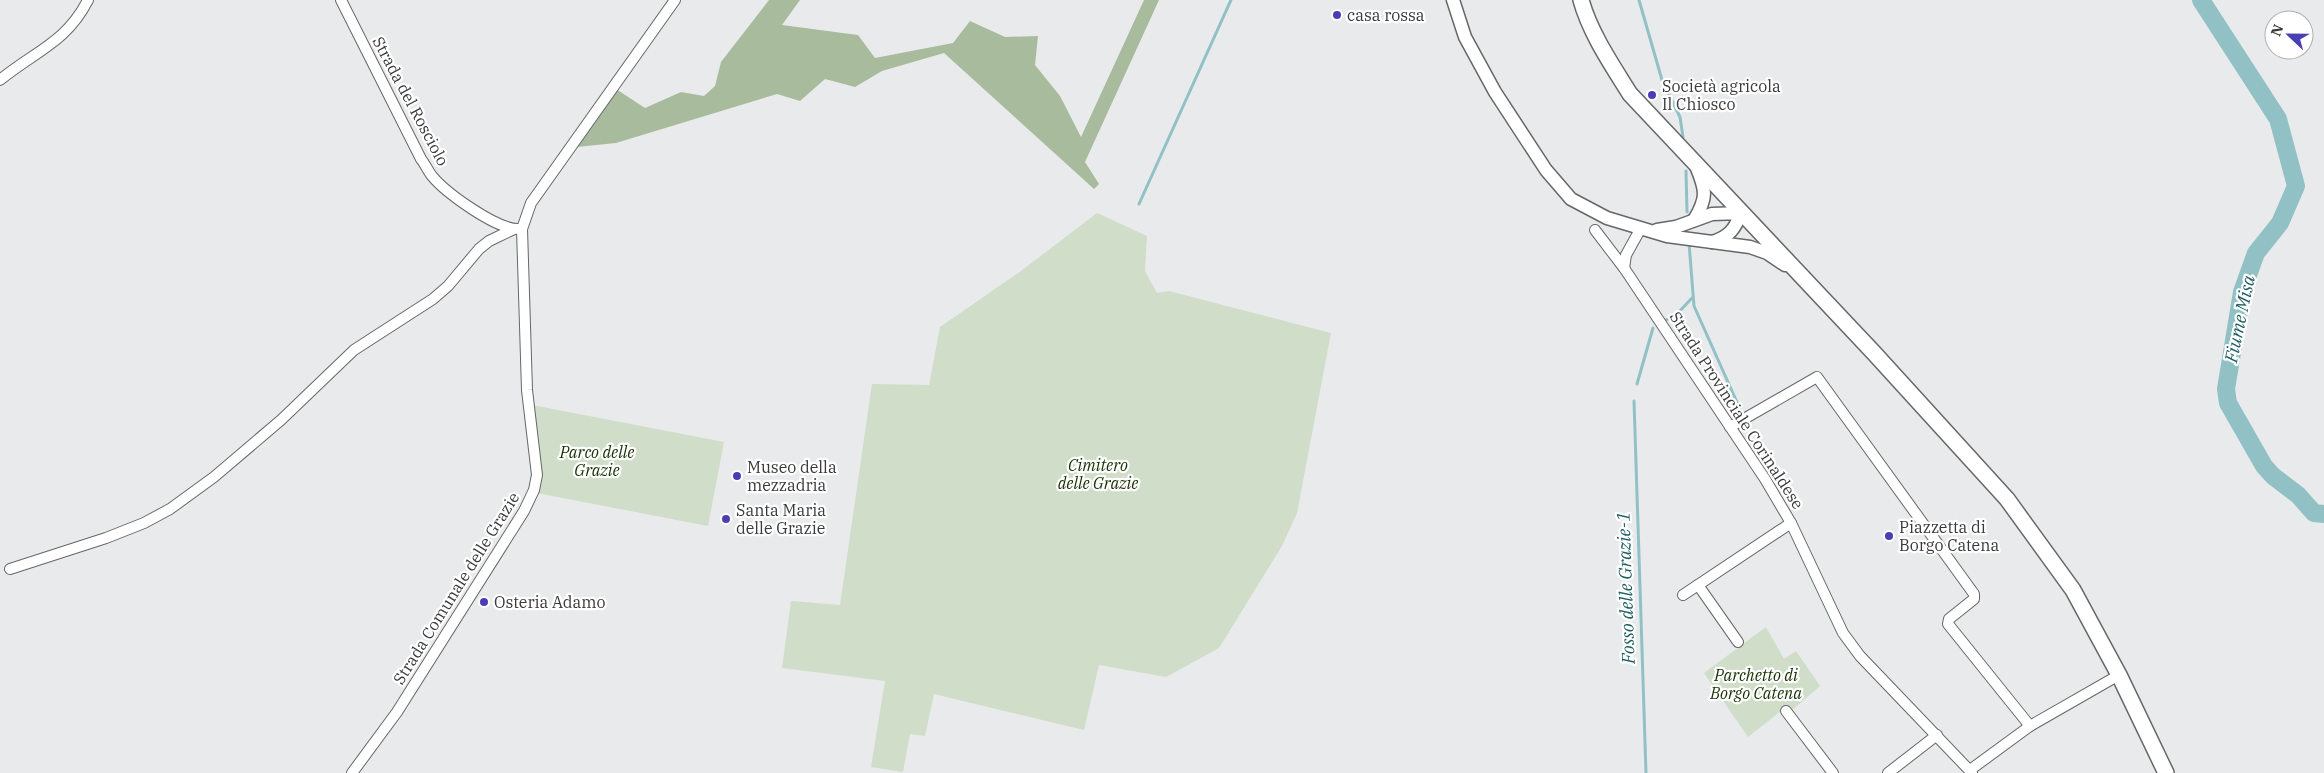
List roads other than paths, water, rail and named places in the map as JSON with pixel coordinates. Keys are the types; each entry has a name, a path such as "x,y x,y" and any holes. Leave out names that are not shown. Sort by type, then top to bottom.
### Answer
{"main road":[{"path":"1581,0 1584,11 1609,61 1630,94 2007,499 2074,590 2119,675 2166,773"}],"street":[{"path":"0,80 57,41 70,29 88,0"},
{"name":"Strada del Rosciolo","path":"341,0 421,159 432,176 484,217 518,229"},
{"name":"Strada Comunale delle Grazie","path":"352,773 397,712 524,511 534,490 537,475 527,390 518,229 531,203 675,0"},
{"path":"1453,0 1465,37 1495,92 1546,170 1571,199 1607,218 1667,236 1750,247 1767,252 1796,271"},
{"path":"1694,161 1705,187 1702,206 1694,220"},
{"path":"1641,228 1662,230 1712,214 1741,213 1736,226 1726,238 1712,242"},
{"path":"1624,268 1626,255 1641,228"},
{"path":"10,569 106,538 144,523 170,509 214,477 282,420 354,350 433,299 448,286 479,249 489,241 518,229"},
{"name":"Strada Provinciale Corinaldese","path":"1595,230 1624,268 1766,479 1790,523 1843,633 1851,644 1971,771"},
{"path":"1730,427 1817,377 1974,594 1973,600 1950,619 1948,624 2030,726"},
{"path":"1683,595 1790,523"},
{"path":"1698,585 1738,642"},
{"path":"1971,771 2030,726 2119,675"},
{"path":"1786,711 1832,773"},
{"path":"1888,773 1937,735"}],"waterway":[{"path":"1139,204 1231,0"},
{"name":"Fosso delle Grazie-1","path":"1639,0 1662,80 1680,117 1683,137"},
{"name":"Fiume Misa","path":"2201,0 2278,119 2296,186 2280,223 2256,253 2242,292 2226,389 2228,403 2264,466 2273,476 2298,495 2314,513 2324,514"},
{"name":"Fosso delle Grazie-1","path":"1686,171 1687,212"},
{"path":"1689,243 1694,306 1740,409"},
{"name":"Fosso delle Grazie-1","path":"1664,321 1677,314 1692,298"},
{"name":"Fosso delle Grazie-1","path":"1637,384 1653,328"},
{"name":"Fosso delle Grazie-1","path":"1634,401 1646,773"}],"place":[{"name":"casa rossa","path":"1337,15"},
{"name":"Società agricola Il Chiosco","path":"1652,95"},
{"name":"Museo della mezzadria","path":"737,476"},
{"name":"Santa Maria delle Grazie","path":"726,519"},
{"name":"Piazzetta di Borgo Catena","path":"1889,536"},
{"name":"Osteria Adamo","path":"484,602"}],"park label":[{"name":"Parco delle Grazie","path":"597,461"},
{"name":"Cimitero delle Grazie","path":"1098,474"},
{"name":"Parchetto di Borgo Catena","path":"1756,684"}]}
